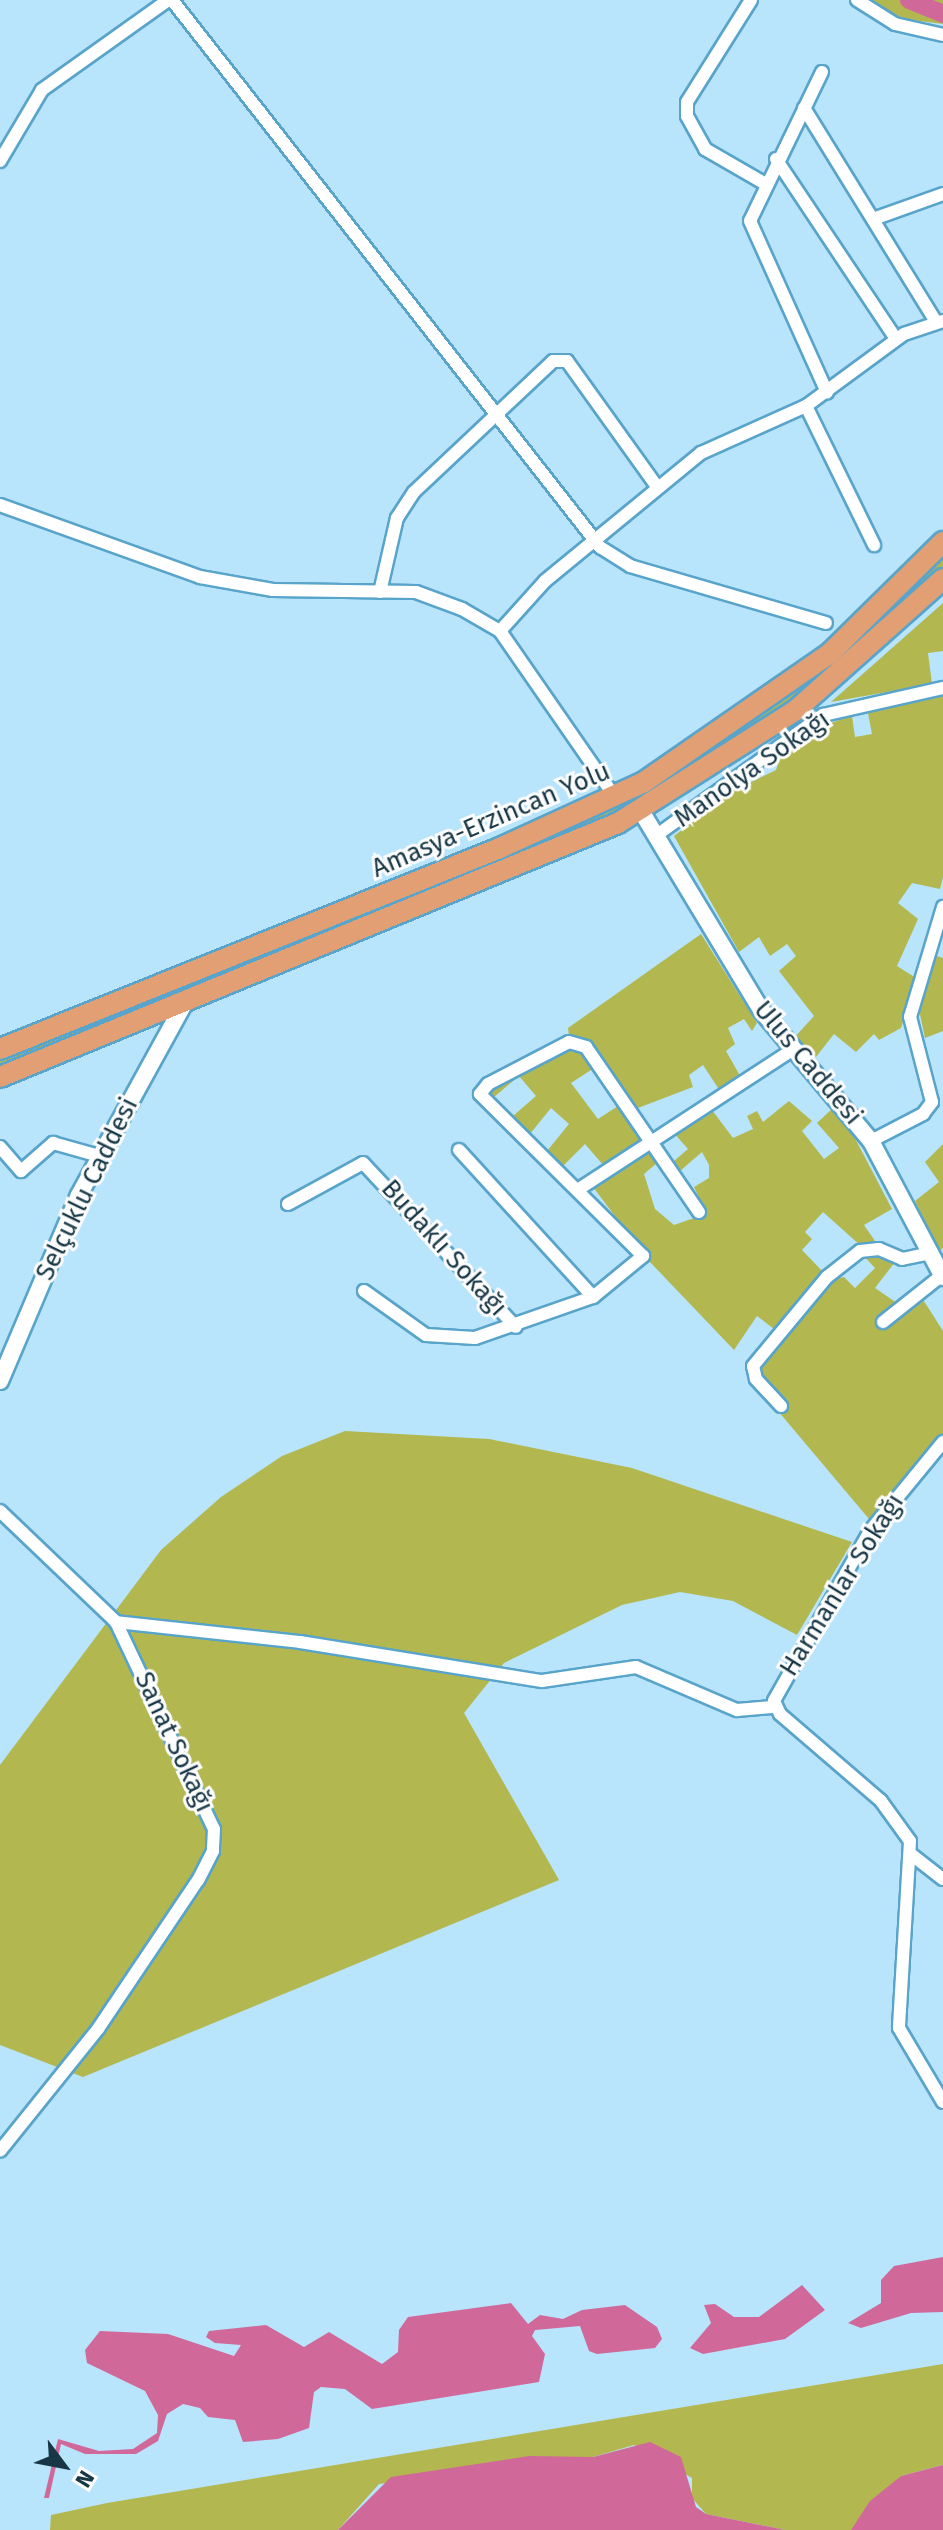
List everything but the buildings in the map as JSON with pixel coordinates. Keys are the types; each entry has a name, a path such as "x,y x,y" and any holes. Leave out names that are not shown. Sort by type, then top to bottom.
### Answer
{"highway":[{"name":"Amasya-Erzincan Yolu","path":"0,1049 615,797 805,673 943,542"},
{"name":"Amasya-Erzincan Yolu","path":"0,1077 641,811 796,710 943,579"}],"street":[{"path":"0,161 42,90 170,0 497,411 594,539 630,566 826,623"},
{"path":"751,0 687,102 687,116 705,149 764,183"},
{"path":"857,0 895,24 943,35"},
{"path":"822,72 751,210 752,234 827,392"},
{"path":"500,631 594,539 715,444 806,406 896,339 939,322 804,108"},
{"path":"776,159 896,339"},
{"path":"876,218 943,194"},
{"path":"380,592 397,518 414,492 553,361 567,361 658,488"},
{"path":"806,406 874,545"},
{"path":"0,505 200,577 273,590 416,592 500,631 615,797"},
{"name":"Manolya Sokağı","path":"657,835 823,715 943,688"},
{"name":"Ulus Caddesi","path":"641,811 749,992 792,1050 871,1141 942,1276"},
{"path":"871,1141 923,1114 932,1102 910,1017 943,907"},
{"name":"Selçuklu Caddesi","path":"0,1381 99,1156 185,1002"},
{"name":"Budaklı Sokağı","path":"364,1291 426,1335 475,1338 516,1327 593,1297 643,1256 481,1089 561,1045 578,1044 647,1143 676,1170 699,1212"},
{"path":"579,1189 792,1050"},
{"path":"0,1147 21,1171 53,1143 99,1156"},
{"path":"459,1150 593,1297"},
{"name":"Budaklı Sokağı","path":"288,1204 363,1163 516,1327"},
{"path":"781,1406 756,1379 753,1366 817,1287 860,1251 879,1249 907,1260 931,1253"},
{"path":"883,1322 942,1276"},
{"name":"Harmanlar Sokağı","path":"912,1855 910,1841 881,1801 775,1707 775,1694 860,1546 943,1442"},
{"name":"Sanat Sokağı","path":"0,1511 116,1622 214,1829 213,1851 98,2029 0,2151"},
{"path":"116,1622 300,1642 542,1681 636,1667 737,1710 775,1707"},
{"path":"912,1855 943,1879"},
{"path":"912,1855 899,2028 943,2102"}],"green space":[{"path":"867,0 943,0 943,24 895,18"},
{"path":"943,556 943,566 874,634 775,715 631,807 0,1066 0,1058 502,856 652,787 825,668"},
{"path":"943,603 943,651 928,653 932,684 831,702"},
{"path":"943,696 943,877 940,889 912,883 898,903 918,919 897,966 916,978 901,1028 879,1040 874,1034 856,1052 834,1034 812,1062 794,1038 814,1016 779,971 796,956 787,944 770,956 759,937 739,952 674,836 733,791 776,770 782,752 818,727 852,716 855,737 872,734 868,713"},
{"path":"701,934 757,1023 752,1031 744,1019 728,1028 735,1044 726,1051 743,1081 722,1094 703,1065 689,1075 693,1087 630,1111 588,1046 569,1037 568,1028"},
{"path":"937,956 943,958 943,1031 925,1038 918,1005"},
{"path":"567,1046 578,1048 594,1068 571,1083 598,1119 618,1106 641,1141 604,1166 585,1144 562,1167 547,1151 569,1124 551,1108 530,1134 513,1116 536,1096 519,1076 494,1097 486,1089"},
{"path":"789,1101 812,1121 802,1131 824,1159 839,1148 817,1123 832,1109 848,1125 892,1209 864,1225 875,1241 861,1246 823,1212 805,1232 812,1239 802,1250 825,1274 774,1329 757,1316 734,1350 648,1260 593,1187 645,1150 658,1162 644,1174 655,1209 674,1225 697,1217 705,1209 694,1187 709,1178 709,1165 702,1152 680,1171 674,1161 688,1149 673,1132 712,1110 733,1138 753,1129 747,1116 757,1111 763,1122"},
{"path":"943,1144 943,1248 939,1251 915,1201 939,1182 925,1162"},
{"path":"862,1254 895,1262 875,1288 907,1310 922,1298 943,1331 943,1434 869,1519 751,1379 830,1280 844,1277 855,1288 875,1268"},
{"path":"345,1431 489,1439 632,1468 852,1542 797,1635 733,1601 680,1592 622,1605 504,1663 464,1713 559,1880 83,2077 0,2045 0,1765 161,1550 221,1497 282,1456"},
{"path":"943,2364 943,2465 901,2476 851,2530 785,2530 706,2514 692,2498 692,2478 634,2445 593,2457 379,2484 338,2530 50,2530 51,2515 107,2503"}],"shaded area":[{"path":"943,2257 943,2312 911,2313 861,2328 848,2323 881,2303 881,2280 894,2266"},
{"path":"802,2285 825,2310 785,2339 703,2354 690,2348 711,2323 704,2305 715,2304 734,2317 759,2317"},
{"path":"511,2303 528,2324 540,2315 563,2319 582,2310 625,2305 657,2327 662,2339 655,2348 597,2354 589,2351 580,2326 535,2330 532,2336 545,2354 539,2382 372,2409 345,2389 321,2387 314,2392 309,2428 278,2439 243,2442 235,2420 208,2417 200,2408 183,2404 167,2414 158,2441 136,2454 85,2454 61,2444 49,2498 44,2498 58,2439 99,2451 133,2449 157,2433 158,2415 145,2391 87,2363 85,2350 100,2331 168,2334 234,2356 241,2345 215,2343 206,2337 209,2331 266,2325 304,2347 329,2332 382,2364 398,2352 399,2330 408,2317"},
{"path":"650,2442 681,2457 696,2507 706,2514 785,2530 338,2530 391,2477 529,2456 593,2457"},
{"path":"943,2465 943,2530 851,2530 870,2501 901,2476"}],"waterway":[{"path":"909,0 943,14"}]}
